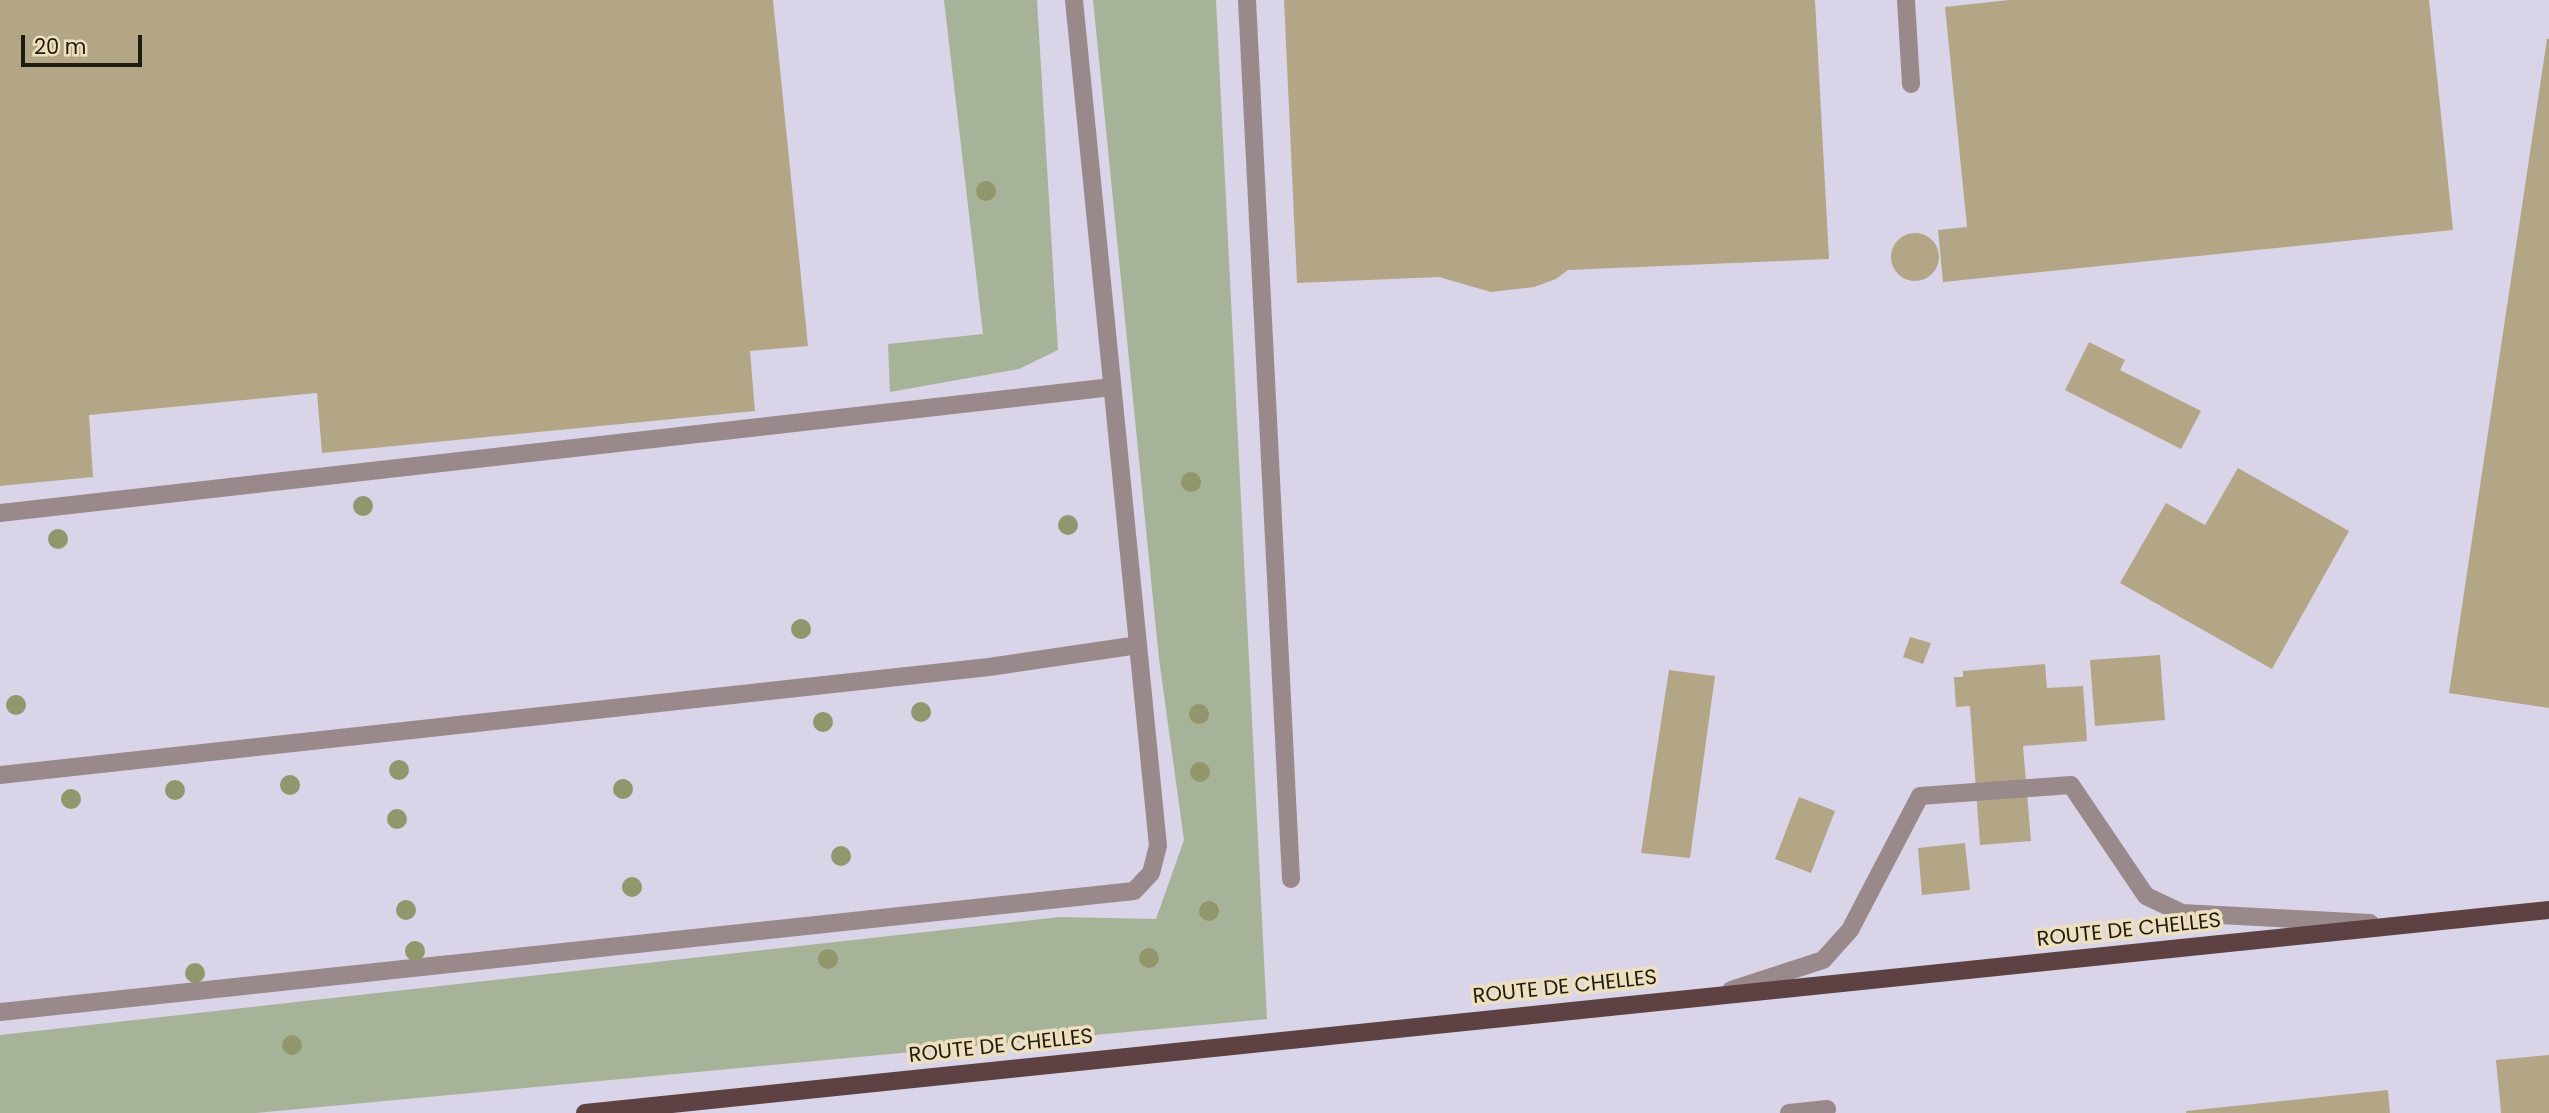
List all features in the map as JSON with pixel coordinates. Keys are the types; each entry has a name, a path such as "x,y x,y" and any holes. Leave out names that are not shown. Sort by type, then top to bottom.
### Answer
{"main road":[{"name":"ROUTE DE CHELLES","path":"585,1113 2549,910"}],"lane":[{"path":"0,1012 1134,891 1152,873 1158,846 1074,0"},
{"path":"1247,0 1291,879"},
{"path":"1906,0 1910,84"},
{"path":"0,513 1112,387"},
{"path":"0,775 989,667 1138,645"},
{"path":"1718,995 1823,960 1850,930 1920,796 2071,785 2146,896 2182,913 2408,925"},
{"path":"1789,1113 1827,1110"}],"shaded area":[{"path":"0,0 2549,0 2549,1113 0,1113"}],"green space":[{"path":"944,0 1037,0 1058,350 1019,369 890,392 888,344 983,334"},
{"path":"1093,0 1216,0 1267,1019 256,1113 0,1113 0,1035 1060,917 1156,919 1184,840 1159,659"}],"building":[{"path":"0,0 773,0 808,346 750,351 755,411 322,453 317,393 89,415 93,477 0,486"},
{"path":"1284,0 1815,0 1829,259 1568,270 1556,279 1534,287 1491,292 1439,277 1297,283"},
{"path":"2009,0 2429,0 2453,230 1943,282 1938,230 1967,227 1945,7"},
{"path":"2549,39 2549,708 2449,693"},
{"path":"1915,233 1932,240 1939,257 1932,274 1915,281 1898,274 1891,257 1898,240"},
{"path":"2089,342 2125,360 2120,370 2201,411 2181,449 2065,390"},
{"path":"2238,468 2349,531 2272,669 2120,583 2166,503 2205,525"},
{"path":"1910,637 1931,643 1923,664 1903,657"},
{"path":"2160,655 2165,720 2095,726 2090,660"},
{"path":"2045,664 2047,688 2083,686 2087,741 2023,746 2031,841 1980,845 1970,706 1956,707 1954,677 1963,677 1963,671"},
{"path":"1669,670 1715,676 1690,858 1641,853"},
{"path":"1799,797 1835,811 1811,873 1775,859"},
{"path":"1965,843 1970,890 1922,895 1918,848"},
{"path":"2549,1055 2549,1113 2501,1113 2496,1060"},
{"path":"2388,1090 2390,1113 2186,1113 2186,1111"}]}
